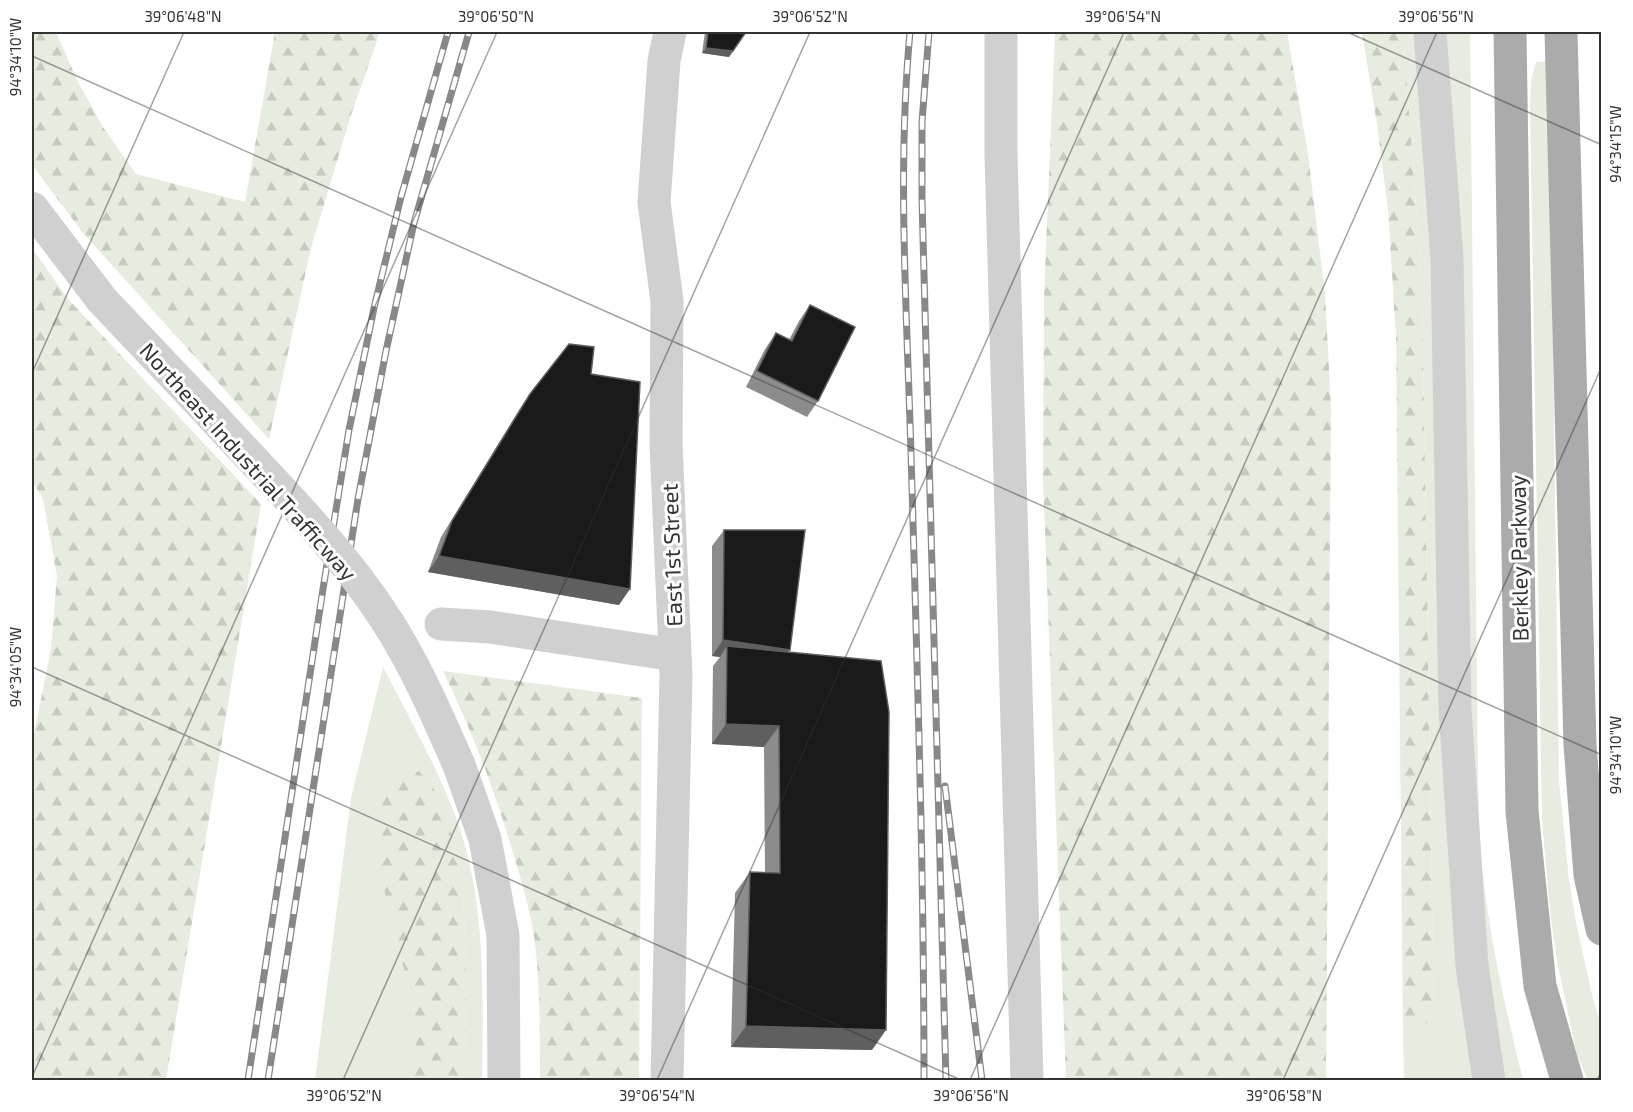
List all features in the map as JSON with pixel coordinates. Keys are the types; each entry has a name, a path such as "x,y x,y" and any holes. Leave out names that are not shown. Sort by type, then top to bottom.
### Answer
{"main road":[{"name":"Berkley Parkway","path":"1510,32 1522,811 1540,986 1567,1080"},
{"path":"1561,32 1580,745 1590,875 1602,929"}],"street":[{"name":"East 1st Street","path":"667,1080 675,655 666,444 667,301 654,202 664,61 670,32"},
{"path":"1001,32 1002,167 1028,1080"},
{"path":"1430,32 1447,258 1455,708 1472,966 1489,1080"},
{"name":"Northeast Industrial Trafficway","path":"32,208 102,300 334,550 385,618 424,687 459,765 485,839 503,934 504,1080"},
{"path":"441,624 490,627 675,655"}],"green space":[{"path":"32,32 56,32 78,82 103,127 136,174 245,202 275,32 380,32 350,118 311,248 269,439 83,233 32,165"},
{"path":"1055,32 1287,32 1308,154 1325,294 1331,407 1326,1080 1066,1080 1043,479 1044,296"},
{"path":"1362,32 1403,32 1422,287 1434,1019 1403,1036 1396,337 1388,210"},
{"path":"1403,32 1470,32 1480,838 1493,941 1523,1080 1404,1080 1403,1036 1434,1019 1422,287"},
{"path":"1549,61 1559,782 1576,922 1601,1025 1601,1080 1588,1080 1577,1055 1558,966 1550,911 1542,820 1530,108 1531,81 1536,62"},
{"path":"32,248 68,299 261,504 166,1080 32,1080 32,744 51,649 57,576 43,499 32,481"},
{"path":"383,667 446,792 464,842 472,876 481,944 482,1080 465,1080 466,964 463,892 451,833 394,936 418,1030 411,1080 315,1080 351,798"},
{"path":"443,671 642,698 639,1080 540,1080 537,968 535,941 528,907 509,838 492,789"},
{"path":"419,771 434,789 451,833 463,892 466,964 465,1080 411,1080 418,1030 394,936 375,846 386,783"}],"building":[{"path":"708,32 746,32 733,51 706,48"},
{"path":"810,305 855,327 818,401 757,371 776,333 792,341"},
{"path":"569,344 594,347 591,374 640,382 630,589 439,556 452,521 530,394"},
{"path":"724,530 805,530 790,650 723,640"},
{"path":"727,646 881,661 889,712 886,1030 746,1026 750,872 780,873 779,726 726,724"}],"railway":[{"path":"248,1080 349,430 374,308 401,197 448,32"},
{"path":"268,1080 358,499 386,351 414,223 469,32"},
{"path":"910,32 904,137 904,242 920,766 924,1080"},
{"path":"929,32 922,122 922,200 946,1080"},
{"path":"945,786 982,1080"}]}
